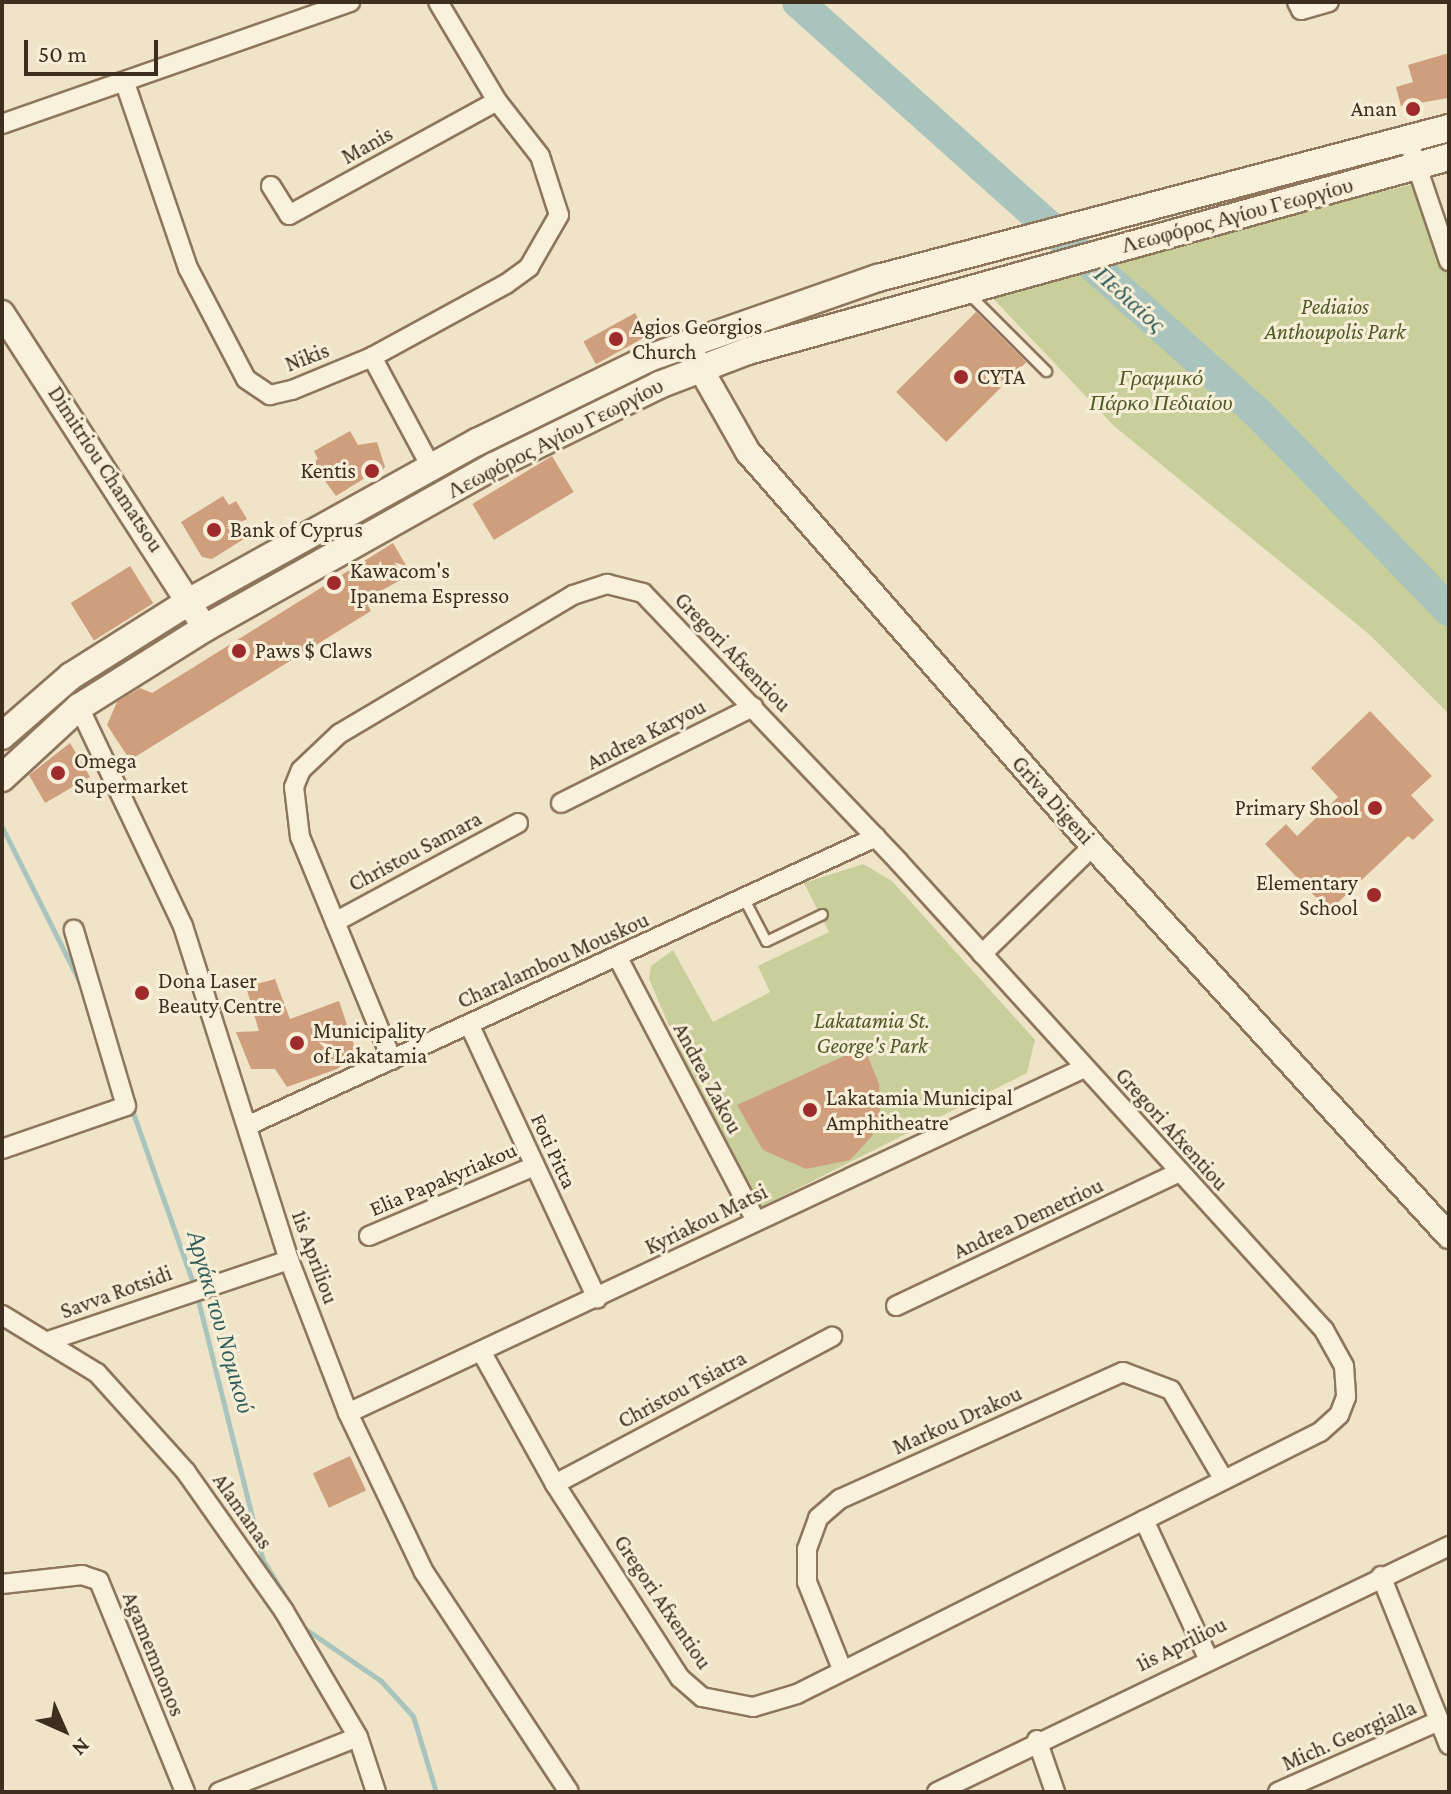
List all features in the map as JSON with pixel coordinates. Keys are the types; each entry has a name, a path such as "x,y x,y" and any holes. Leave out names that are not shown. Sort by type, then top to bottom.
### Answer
{"main road":[{"name":"Λεωφόρος Αγίου Γεωργίου","path":"2,736 71,676 190,601 431,467 686,343 983,250 1147,204 1449,128"},
{"name":"Λεωφόρος Αγίου Γεωργίου","path":"2,778 79,707 205,628 494,466 697,371 966,288 1449,157"}],"street":[{"path":"2,124 350,2"},
{"path":"438,2 497,101"},
{"path":"1297,2 1301,10 1329,2"},
{"name":"Nikis","path":"125,83 188,268 246,379 270,395 372,357 529,267 559,215 540,156 497,101"},
{"name":"Manis","path":"271,186 289,215 497,101"},
{"path":"1408,140 1449,261"},
{"name":"Dimitriou Chamatsou","path":"5,321 205,628"},
{"name":"Griva Digeni","path":"686,343 697,371 748,452 1093,846 1449,1236"},
{"path":"372,357 431,467"},
{"name":"Gregori Afxentiou","path":"392,1060 293,815 301,770 339,734 573,595 607,584 643,593 876,837 1324,1330 1344,1366 1346,1397 1339,1415 1320,1432 797,1694 753,1707 702,1697 680,1678 555,1484 482,1353"},
{"name":"1is Apriliou","path":"79,707 183,926 249,1125 289,1260 348,1413 424,1572 569,1792"},
{"name":"Andrea Karyou","path":"561,803 753,707"},
{"name":"Christou Samara","path":"335,922 518,823"},
{"name":"Charalambou Mouskou","path":"249,1125 876,837"},
{"path":"982,954 1093,846"},
{"path":"2,1149 126,1106 74,930"},
{"name":"Andrea Zakou","path":"618,958 756,1221"},
{"name":"Foti Pitta","path":"469,1024 597,1299"},
{"name":"Kyriakou Matsi","path":"348,1413 482,1353 1084,1068"},
{"name":"Elia Papakyriakou","path":"369,1236 535,1166"},
{"name":"Andrea Demetriou","path":"896,1306 1180,1172"},
{"name":"Savva Rotsidi","path":"51,1340 220,1280 289,1260"},
{"name":"Alamanas","path":"2,1315 51,1340 97,1373 186,1472 284,1611 358,1737 376,1792"},
{"name":"Christou Tsiatra","path":"555,1484 832,1337"},
{"name":"Markou Drakou","path":"842,1669 807,1582 807,1549 818,1518 840,1499 1123,1372 1171,1390 1224,1480"},
{"path":"1144,1520 1208,1658"},
{"name":"1is Apriliou","path":"937,1792 1037,1740 1449,1546"},
{"name":"Agamemnonos","path":"2,1584 82,1575 99,1581 185,1792"},
{"path":"1381,1576 1449,1745"},
{"name":"Mich. Georgialla","path":"1288,1790 1439,1721"},
{"path":"219,1792 358,1737"},
{"path":"1037,1740 1055,1792"}],"lane":[{"path":"966,288 1046,371"},
{"path":"744,899 766,941 822,914"}],"green space":[{"path":"1413,184 1449,276 1449,714 1370,635 1114,426 985,290"},
{"name":"Lakatamia St. George's Park","path":"863,864 892,881 1035,1040 1027,1073 759,1208 708,1116 649,979 651,966 673,950 713,1022 770,992 758,966 829,932 804,883"}],"building":[{"path":"1449,53 1449,98 1401,106 1396,87 1413,82 1408,65"},
{"name":"CYTA","path":"976,312 1026,362 946,442 896,392"},
{"name":"Agios Georgios Church","path":"635,313 648,336 596,364 583,342"},
{"path":"350,431 358,445 377,442 385,467 376,479 365,478 336,496 312,463 318,459 314,451"},
{"path":"552,456 574,492 494,540 472,504"},
{"name":"Bank of Cyprus","path":"223,496 229,505 236,501 247,519 239,523 247,537 212,559 202,557 181,522"},
{"path":"393,543 411,574 365,600 371,611 130,760 107,725 117,702 140,688 152,693"},
{"path":"130,566 153,603 94,640 71,603"},
{"name":"Primary Shool","path":"1370,711 1432,776 1411,795 1434,820 1413,840 1408,836 1329,911 1265,844 1286,824 1297,836 1338,797 1311,768"},
{"name":"Omega Supermarket","path":"70,743 90,777 45,803 29,775"},
{"name":"Municipality of Lakatamia","path":"275,979 290,1019 339,1001 357,1054 337,1069 287,1087 275,1069 251,1069 236,1032 259,1031 246,987"},
{"name":"Lakatamia Municipal Amphitheatre","path":"864,1047 879,1084 880,1114 872,1136 850,1160 806,1169 763,1150 737,1105"},
{"path":"350,1456 366,1490 329,1508 313,1473"}],"waterway":[{"name":"Πεδιαίος","path":"798,2 1259,414 1449,610"},
{"name":"Αργάκι του Νομικού","path":"2,827 82,987"},
{"name":"Αργάκι του Νομικού","path":"131,1107 194,1286"},
{"name":"Αργάκι του Νομικού","path":"197,1296 263,1560 291,1606"},
{"name":"Αργάκι του Νομικού","path":"304,1628 381,1681 413,1716 436,1792"}],"place":[{"name":"Anan","path":"1413,109"},
{"name":"Agios Georgios Church","path":"616,339"},
{"name":"CYTA","path":"961,377"},
{"name":"Kentis","path":"372,471"},
{"name":"Bank of Cyprus","path":"214,530"},
{"name":"Kawacom's Ipanema Espresso","path":"334,583"},
{"name":"Paws $ Claws","path":"239,651"},
{"name":"Omega Supermarket","path":"58,773"},
{"name":"Primary Shool","path":"1375,808"},
{"name":"Elementary School","path":"1374,895"},
{"name":"Dona Laser Beauty Centre","path":"142,993"},
{"name":"Municipality of Lakatamia","path":"297,1043"},
{"name":"Lakatamia Municipal Amphitheatre","path":"810,1110"}],"park label":[{"name":"Pediaios Anthoupolis Park","path":"1335,318"},
{"name":"Γραμμικό Πάρκο Πεδιαίου","path":"1161,390"}]}
